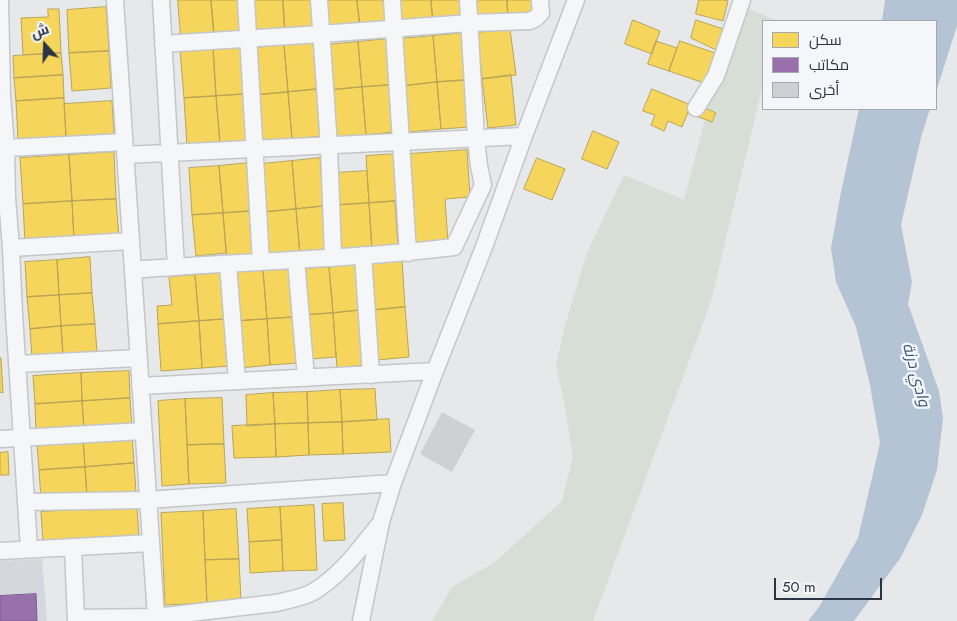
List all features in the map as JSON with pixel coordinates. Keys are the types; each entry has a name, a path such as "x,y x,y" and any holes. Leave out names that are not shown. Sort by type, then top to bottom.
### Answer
{"street":[{"path":"0,0 1,95 6,148 3,199 12,248 7,315 17,364 29,549"},
{"path":"115,0 156,617"},
{"path":"161,0 176,267"},
{"path":"246,0 261,262"},
{"path":"319,0 329,146 333,257"},
{"path":"392,0 408,253"},
{"path":"133,270 408,253 454,247 483,185 478,166 468,0"},
{"path":"162,44 469,23 530,21 541,13 540,0"},
{"path":"361,621 381,522 393,483 576,0"},
{"path":"696,108 716,76 742,0"},
{"path":"6,148 124,148 169,153 524,136"},
{"path":"12,248 131,241"},
{"path":"363,255 371,375"},
{"path":"296,260 306,378"},
{"path":"228,264 238,381"},
{"path":"17,364 138,358"},
{"path":"140,386 435,371"},
{"path":"0,439 144,431"},
{"path":"26,502 148,500 393,483"},
{"path":"72,547 76,620 156,617 276,604 311,593 330,580 348,562 381,522"},
{"path":"0,551 151,543"}],"shaded area":[{"path":"735,3 776,20 762,20 762,88 711,301 593,621 432,621 452,587 495,562 562,501 573,457 556,365 565,326 587,253 624,175 684,200"},
{"path":"42,559 47,621 0,621 0,561"}],"water":[{"path":"885,0 957,0 957,26 937,89 937,20 882,20"},
{"name":"وادي درنة","path":"859,110 930,110 921,137 901,225 912,282 908,304 939,391 943,418 937,470 922,515 901,557 854,621 808,621 819,607 858,538 880,443 870,385 856,327 836,282 831,248"}],"building: سكن":[{"path":"178,0 211,0 214,33 181,36"},
{"path":"211,0 241,0 244,30 214,33"},
{"path":"252,0 283,0 285,30 254,33"},
{"path":"283,0 312,0 314,28 285,30"},
{"path":"323,0 357,0 360,26 326,30"},
{"path":"357,0 389,0 391,24 360,26"},
{"path":"399,0 431,0 433,20 401,23"},
{"path":"431,0 462,0 464,18 433,20"},
{"path":"474,0 507,0 508,14 475,16"},
{"path":"507,0 538,0 539,11 508,14"},
{"path":"699,0 728,1 723,21 696,14"},
{"path":"106,7 109,51 69,53 67,10"},
{"path":"48,9 59,9 61,53 23,55 21,18 48,17"},
{"path":"633,20 660,31 652,54 625,44"},
{"path":"696,20 723,29 716,50 691,38"},
{"path":"510,29 516,75 482,79 477,33"},
{"path":"465,33 469,80 437,82 433,36"},
{"path":"433,36 437,82 403,86 399,39"},
{"path":"388,39 392,85 362,87 358,42"},
{"path":"656,41 677,48 669,71 648,64"},
{"path":"680,41 715,53 704,83 669,71"},
{"path":"358,42 362,87 330,90 326,45"},
{"path":"314,43 318,89 288,92 284,45"},
{"path":"284,45 288,92 257,95 253,48"},
{"path":"242,46 246,94 216,96 213,48"},
{"path":"213,48 216,96 184,98 180,50"},
{"path":"109,51 111,88 72,91 69,53"},
{"path":"61,53 63,75 14,78 13,56"},
{"path":"63,75 64,98 16,101 14,78"},
{"path":"511,75 516,125 488,128 482,79"},
{"path":"466,80 470,127 441,129 437,82"},
{"path":"437,82 441,129 408,132 403,86"},
{"path":"389,85 393,132 366,135 362,87"},
{"path":"362,87 366,135 335,137 330,90"},
{"path":"318,89 323,136 292,139 288,92"},
{"path":"652,89 691,105 682,127 668,121 664,131 651,125 655,115 643,111"},
{"path":"288,92 292,139 261,142 257,95"},
{"path":"246,94 249,142 220,144 216,96"},
{"path":"216,96 220,144 187,146 184,98"},
{"path":"64,98 66,137 18,139 16,101"},
{"path":"112,101 114,134 66,137 64,104"},
{"path":"700,106 716,113 712,122 696,116"},
{"path":"593,131 619,142 607,169 582,159"},
{"path":"467,150 470,197 445,199 448,243 416,246 409,154"},
{"path":"114,152 116,199 72,201 69,155"},
{"path":"396,154 399,201 369,203 366,156"},
{"path":"69,155 72,201 23,204 20,158"},
{"path":"320,158 324,206 296,209 292,161"},
{"path":"537,158 565,169 552,200 524,189"},
{"path":"292,161 296,209 265,212 261,164"},
{"path":"249,163 253,211 223,213 219,166"},
{"path":"219,166 223,213 192,215 189,168"},
{"path":"367,171 369,203 338,205 335,173"},
{"path":"116,199 119,238 74,240 72,201"},
{"path":"72,201 74,240 25,243 23,204"},
{"path":"395,201 398,248 372,250 369,203"},
{"path":"369,203 372,250 341,253 338,205"},
{"path":"324,206 328,252 300,255 296,209"},
{"path":"296,209 300,255 269,258 265,212"},
{"path":"253,211 256,256 227,259 223,213"},
{"path":"223,213 226,253 196,256 192,215"},
{"path":"90,257 92,293 59,295 57,260"},
{"path":"57,260 59,295 27,297 25,262"},
{"path":"402,260 405,307 374,310 370,263"},
{"path":"357,264 361,310 333,313 329,267"},
{"path":"291,267 295,317 267,319 263,270"},
{"path":"329,267 333,313 305,315 302,269"},
{"path":"263,270 267,319 237,321 233,272"},
{"path":"223,273 226,319 199,321 195,275"},
{"path":"195,275 199,321 158,324 157,306 172,305 169,277"},
{"path":"92,293 95,324 61,326 59,295"},
{"path":"59,295 61,326 30,329 27,297"},
{"path":"405,307 409,357 377,360 374,310"},
{"path":"361,310 365,365 337,368 333,313"},
{"path":"333,313 336,357 309,359 305,315"},
{"path":"295,317 298,363 270,365 267,319"},
{"path":"226,319 229,366 202,368 199,321"},
{"path":"267,319 270,365 240,368 237,321"},
{"path":"199,321 202,368 161,371 158,324"},
{"path":"95,324 97,353 63,355 61,326"},
{"path":"61,326 63,355 32,358 30,329"},
{"path":"1,358 3,393 0,392"},
{"path":"129,371 130,398 82,401 81,373"},
{"path":"81,373 82,401 35,404 33,376"},
{"path":"375,389 377,420 342,422 340,390"},
{"path":"340,390 342,422 308,423 307,392"},
{"path":"307,392 308,423 275,424 273,393"},
{"path":"273,393 275,424 247,426 246,395"},
{"path":"130,398 132,426 84,429 82,401"},
{"path":"222,398 224,444 187,445 185,399"},
{"path":"185,399 189,484 162,486 158,401"},
{"path":"82,401 84,429 36,432 35,404"},
{"path":"389,419 391,452 343,454 342,422"},
{"path":"342,422 343,454 309,455 308,423"},
{"path":"308,423 309,455 276,457 275,424"},
{"path":"275,424 276,457 234,458 232,426"},
{"path":"132,436 134,463 85,467 83,440"},
{"path":"83,440 85,467 39,470 37,443"},
{"path":"224,444 226,483 189,484 187,445"},
{"path":"8,452 9,475 0,475 0,453"},
{"path":"134,463 136,492 87,496 85,467"},
{"path":"85,467 87,496 41,499 39,470"},
{"path":"343,503 345,540 324,541 322,504"},
{"path":"314,505 317,570 283,571 280,507"},
{"path":"137,506 139,538 43,543 41,512"},
{"path":"280,507 282,540 249,542 247,509"},
{"path":"236,509 239,559 205,560 203,511"},
{"path":"203,511 207,603 165,605 161,513"},
{"path":"282,540 283,571 250,573 249,542"},
{"path":"239,559 241,601 207,603 205,560"}],"building: مكاتب":[{"path":"36,594 37,621 0,621 0,596"}],"building: أخرى":[{"path":"442,412 475,430 452,472 420,454"}]}
